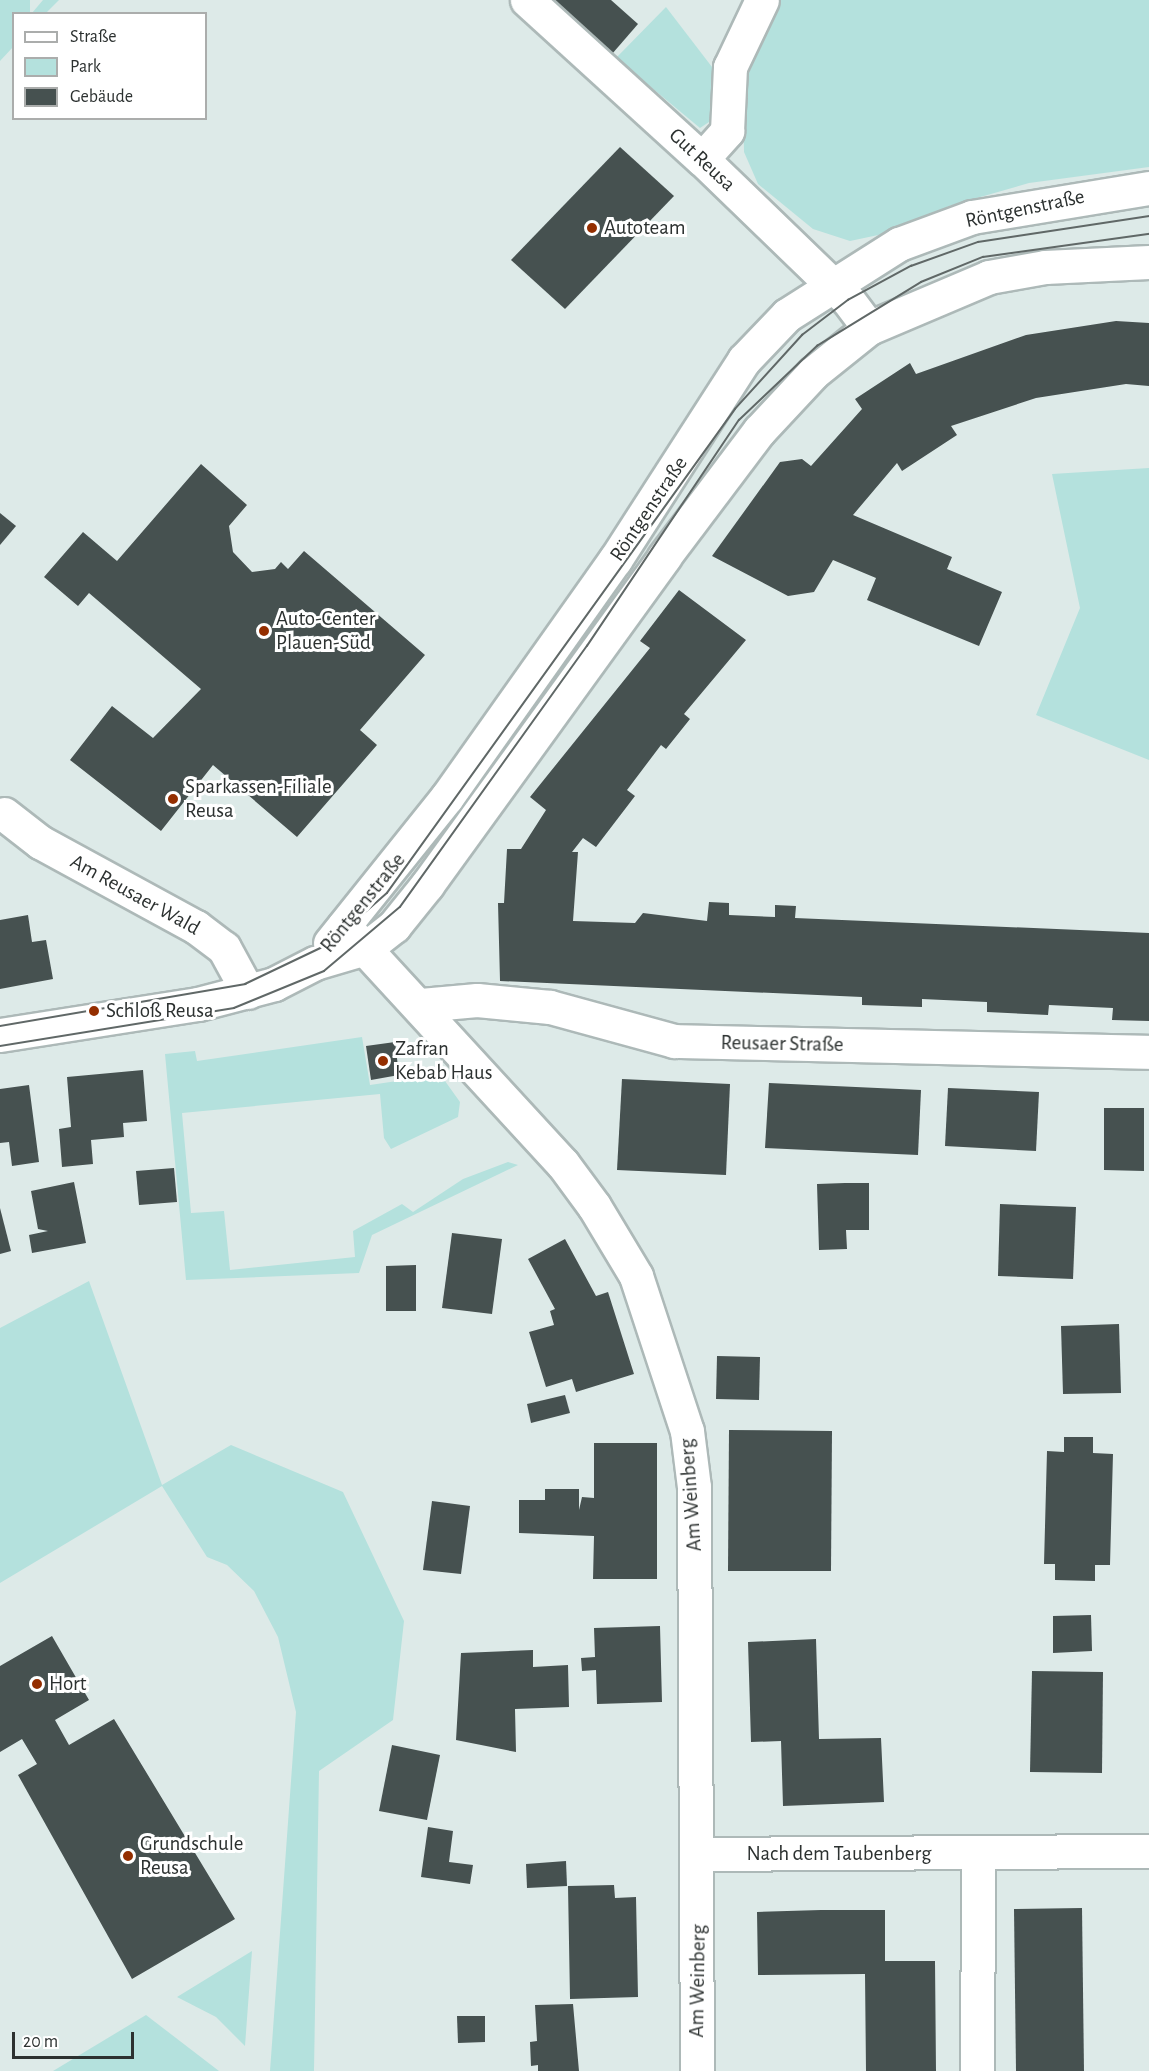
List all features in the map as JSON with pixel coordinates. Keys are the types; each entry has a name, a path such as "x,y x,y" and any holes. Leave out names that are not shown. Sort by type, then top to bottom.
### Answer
{"street":[{"name":"Gut Reusa","path":"527,0 702,159 830,283 869,328"},
{"path":"702,159 727,131 730,67 762,0"},
{"name":"Röntgenstraße","path":"355,937 447,797 602,580 744,360 787,315 830,283 899,244 972,217 1149,188"},
{"name":"Röntgenstraße","path":"248,992 315,963 355,937 394,926 427,885 759,431 813,373 869,328 989,277 1045,267 1149,262"},
{"name":"Am Reusaer Wald","path":"1,815 40,842 196,927 224,948 248,992"},
{"name":"Am Weinberg","path":"355,937 421,1005 594,1206 636,1276 687,1431 694,1487 700,1854 697,2071"},
{"path":"0,1035 248,992"},
{"name":"Reusaer Straße","path":"421,1005 477,1000 549,1007 674,1041 1149,1052"},
{"name":"Nach dem Taubenberg","path":"700,1854 978,1854 1149,1851"},
{"path":"978,1854 978,2071"}],"green space":[{"path":"0,0 30,0 30,12 12,12 12,48 0,61"},
{"path":"43,0 59,0 47,12 33,12"},
{"path":"778,0 1149,0 1149,167 1029,183 949,206 897,231 850,241 813,229 758,184 744,152 743,88"},
{"path":"666,7 712,67 712,120 700,128 616,58"},
{"path":"1149,468 1149,760 1036,715 1080,608 1052,474"},
{"path":"362,1037 370,1085 431,1076 445,1081 460,1102 458,1117 391,1149 384,1138 380,1094 182,1113 191,1213 224,1211 230,1270 355,1257 353,1231 402,1204 413,1212 463,1179 508,1162 518,1165 372,1235 359,1273 186,1280 165,1054 195,1051 197,1061"},
{"path":"89,1281 162,1485 231,1445 343,1492 404,1621 393,1720 319,1771 314,2071 270,2071 296,1712 278,1637 254,1591 227,1565 207,1557 162,1486 0,1583 0,1328"},
{"path":"252,1951 245,2046 216,2017 177,1997"},
{"path":"146,2015 219,2071 53,2071"}],"building":[{"path":"551,0 611,0 638,24 612,54"},
{"name":"Autoteam","path":"620,147 674,196 565,309 511,260"},
{"path":"1116,321 1149,323 1149,386 1126,384 1036,398 951,426 957,435 902,471 897,463 853,515 952,557 947,569 1002,592 979,646 867,600 876,578 833,560 814,592 788,596 712,556 780,462 802,459 811,466 862,409 855,399 910,363 916,374 1026,335"},
{"name":"Auto-Center Plauen-Süd","path":"201,464 247,505 229,526 233,552 252,572 275,569 281,562 288,569 304,551 425,655 360,730 377,745 297,837 213,765 161,831 70,760 112,706 153,738 201,689 89,593 78,606 44,577 83,532 117,561"},
{"path":"0,513 16,526 0,545"},
{"path":"679,590 746,640 684,714 690,719 666,749 661,745 627,790 635,796 596,847 583,838 572,852 578,852 573,921 635,923 643,913 707,921 709,902 729,903 729,915 775,917 775,905 796,906 795,918 1149,933 1149,1021 1112,1020 1113,1008 1049,1005 1048,1015 987,1012 987,1002 922,999 922,1007 862,1005 862,997 500,981 498,903 504,903 507,849 521,849 546,810 530,797 650,648 640,641"},
{"path":"28,915 32,942 46,940 53,979 0,989 0,920"},
{"name":"Zafran Kebab Haus","path":"395,1042 399,1075 371,1080 366,1046"},
{"path":"143,1070 147,1121 123,1123 124,1137 91,1140 93,1164 62,1167 59,1129 71,1127 67,1077"},
{"path":"622,1079 730,1084 726,1175 617,1170"},
{"path":"769,1083 921,1090 918,1155 765,1148"},
{"path":"29,1085 39,1162 12,1166 9,1142 0,1143 0,1089"},
{"path":"948,1088 1039,1092 1036,1151 945,1146"},
{"path":"1104,1108 1144,1108 1144,1171 1104,1170"},
{"path":"174,1168 177,1202 139,1205 136,1171"},
{"path":"74,1182 86,1243 32,1253 29,1235 48,1231 38,1229 31,1191"},
{"path":"869,1183 869,1230 846,1230 847,1249 819,1250 817,1184"},
{"path":"1000,1204 1076,1207 1073,1279 998,1276"},
{"path":"0,1208 11,1251 0,1254"},
{"path":"452,1233 502,1239 492,1314 442,1308"},
{"path":"565,1239 596,1296 608,1292 634,1374 576,1392 572,1379 546,1387 529,1332 554,1325 550,1311 555,1309 528,1259"},
{"path":"416,1265 416,1311 386,1311 386,1266"},
{"path":"1119,1324 1121,1393 1063,1394 1061,1326"},
{"path":"717,1356 760,1357 759,1400 716,1399"},
{"path":"565,1395 570,1413 531,1423 527,1404"},
{"path":"729,1430 832,1431 831,1571 728,1571"},
{"path":"1064,1437 1093,1437 1093,1453 1113,1454 1110,1565 1095,1565 1095,1581 1055,1580 1055,1564 1044,1564 1047,1451 1064,1452"},
{"path":"594,1443 657,1443 657,1579 593,1579 594,1536 519,1533 519,1500 545,1500 545,1489 579,1489 579,1510 582,1497 594,1498"},
{"path":"432,1501 470,1506 461,1574 423,1570"},
{"path":"1091,1615 1092,1651 1053,1653 1053,1616"},
{"path":"660,1626 662,1702 597,1704 596,1670 582,1671 581,1658 595,1657 594,1628"},
{"path":"52,1636 89,1700 55,1720 69,1745 114,1719 235,1919 132,1979 18,1775 37,1764 22,1739 0,1752 0,1666"},
{"path":"816,1639 819,1739 881,1738 884,1802 783,1806 781,1741 751,1742 748,1642"},
{"path":"533,1650 533,1667 568,1665 569,1707 515,1709 516,1752 456,1740 461,1653"},
{"path":"1032,1671 1103,1672 1102,1773 1030,1772"},
{"path":"392,1745 440,1755 427,1820 379,1811"},
{"path":"428,1827 453,1831 449,1862 473,1865 470,1884 421,1877"},
{"path":"566,1861 567,1886 527,1888 526,1864"},
{"path":"614,1885 615,1898 636,1897 638,1997 570,1999 568,1886"},
{"path":"1082,1908 1084,2071 1016,2071 1014,1909"},
{"path":"885,1910 885,1961 935,1961 936,2071 866,2071 865,1974 758,1975 757,1912"},
{"path":"573,2004 579,2071 538,2071 538,2065 531,2066 530,2042 537,2041 535,2005"},
{"path":"457,2016 485,2016 485,2042 458,2043"}],"tram line":[{"path":"0,1026 245,984 329,944 387,893 735,409 802,335 848,300 911,266 978,242 1149,216"},
{"path":"0,1046 234,1008 324,971 400,907 587,646 739,420 817,346 921,282 983,257 1149,234"}],"place":[{"name":"Autoteam","path":"592,228"},
{"name":"Auto-Center Plauen-Süd","path":"264,631"},
{"name":"Sparkassen-Filiale Reusa","path":"173,799"},
{"name":"Schloß Reusa","path":"94,1011"},
{"name":"Zafran Kebab Haus","path":"383,1061"},
{"name":"Hort","path":"37,1684"},
{"name":"Grundschule Reusa","path":"128,1856"}]}
